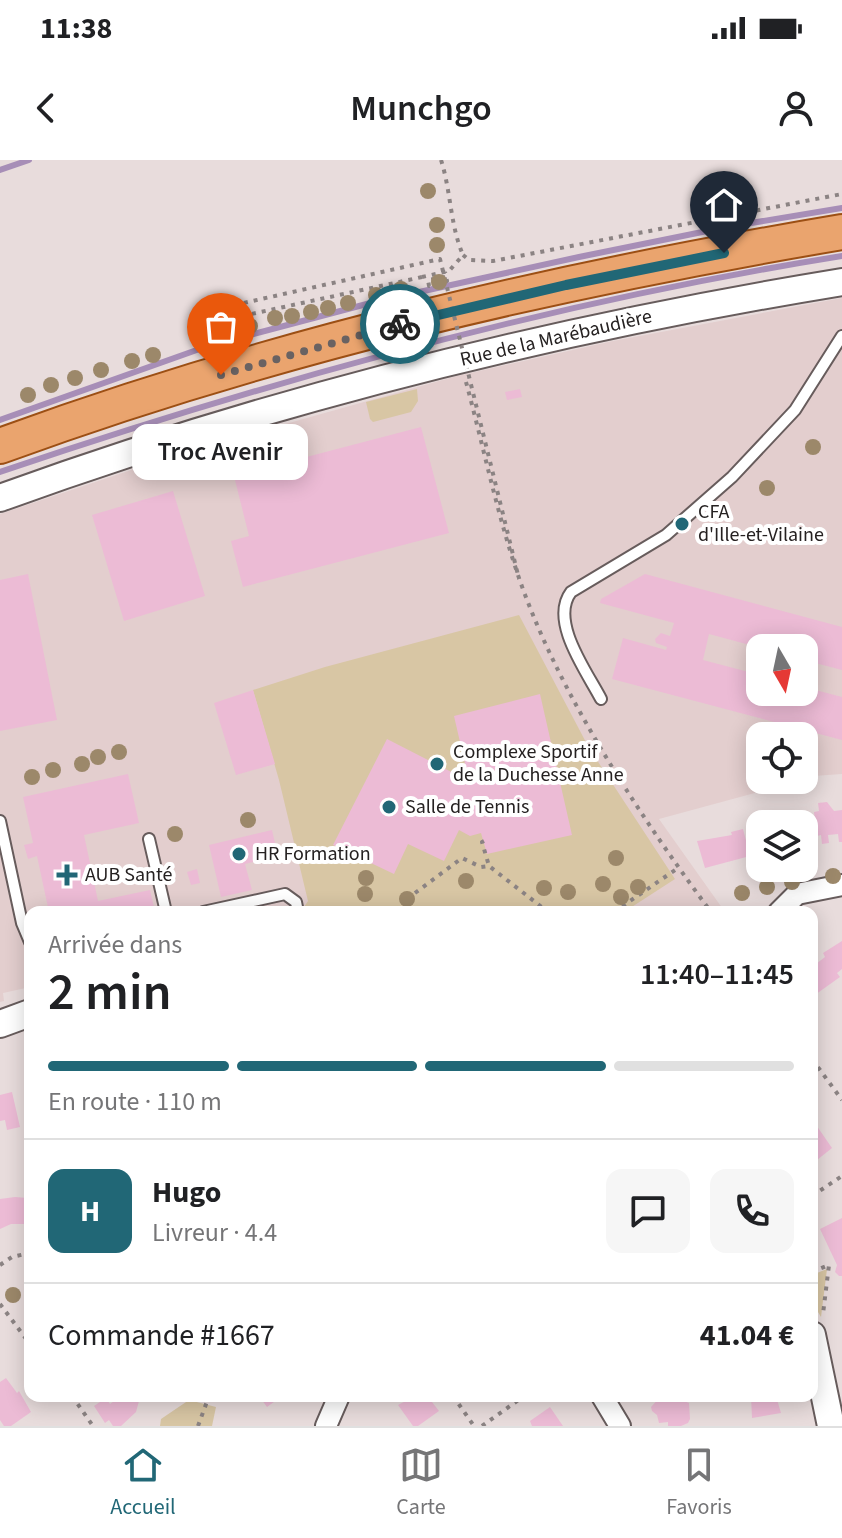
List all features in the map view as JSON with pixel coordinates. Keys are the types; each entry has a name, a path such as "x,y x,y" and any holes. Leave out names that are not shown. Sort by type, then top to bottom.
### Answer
{"main road":[{"path":"0,446 197,382 395,325 669,263 842,232"}],"street":[{"name":"Rue de la Marébaudière","path":"0,498 242,418 460,359 693,308 841,288"},
{"path":"785,906 797,894 842,885"},
{"path":"0,1024 24,1015"},
{"path":"818,1337 831,1426"},
{"path":"326,1426 336,1402"},
{"path":"606,1402 620,1426"}],"lane":[{"path":"601,699 569,640 564,619 565,600 571,592 666,535 732,477 795,410 842,336"},
{"path":"0,821 24,928"},
{"path":"149,839 165,906"},
{"path":"230,906 285,894 297,906"}],"path":[{"path":"441,160 448,181 457,239 463,255 469,260 493,261 842,194"},
{"path":"445,274 233,318 230,306 440,259 445,274 447,281 429,286 428,280 445,274 463,255"},
{"path":"445,274 519,579"},
{"path":"460,359 519,579 531,612 570,691 620,778 707,906"},
{"path":"484,841 489,866 540,906"},
{"path":"415,893 462,858 481,867 489,866"},
{"path":"623,906 679,868"},
{"path":"818,1067 842,1100"},
{"path":"818,1192 842,1176"},
{"path":"0,1265 12,1257 24,1254"},
{"path":"818,1270 836,1263"},
{"path":"818,1325 829,1265"},
{"path":"0,1304 24,1336"},
{"path":"76,1402 93,1426"},
{"path":"198,1426 207,1402"},
{"path":"457,1402 474,1426"},
{"path":"482,1426 516,1402"}],"shaded area":[{"path":"842,298 842,774 818,776 818,722 746,722 746,794 751,794 659,819 721,906 24,906 24,988 3,993 4,1001 0,1002 0,514 182,453 457,376 613,341"},
{"path":"417,389 418,401 411,412 373,422 370,419 366,402"},
{"name":"Complexe Sportif de la Duchesse Anne","path":"519,615 589,748 675,879 633,906 305,906 308,901 279,780 253,690 325,667"},
{"path":"827,1269 821,1317 818,1312 818,1273"},
{"path":"186,1402 216,1407 212,1426 160,1426 161,1419"}],"building":[{"path":"520,389 522,397 507,400 505,392"},
{"path":"421,427 449,533 243,587 231,541 249,536 234,476"},
{"path":"173,491 205,596 124,621 92,515"},
{"path":"28,574 57,720 0,731 0,580"},
{"path":"645,574 842,627 842,670 818,664 818,634 746,634 746,644 709,634 703,660 746,671 746,706 818,706 818,691 842,697 842,740 818,734 818,722 774,722 612,679 623,638 666,650 667,647 656,643 655,639 661,633 670,636 674,623 600,603 601,599"},
{"path":"253,690 275,764 236,775 214,703"},
{"path":"540,694 572,835 487,854 481,833 470,836 459,830 444,861 408,844 394,874 333,845 387,739 469,781 454,716"},
{"path":"128,774 139,823 84,835 98,901 150,890 154,906 48,906 37,856 28,859 24,845 33,843 23,797"},
{"path":"827,802 834,811 842,810 842,842 839,842 838,834 828,835 829,843 822,844 821,835 818,836 818,803"},
{"path":"743,829 746,857 705,868 697,841 732,835 731,832"},
{"path":"272,830 278,856 245,864 252,890 221,897 209,845"},
{"path":"197,869 200,883 191,885 187,872"},
{"path":"842,941 842,969 837,973 840,977 818,993 818,962 825,957 823,953"},
{"path":"12,1092 20,1127 7,1130 5,1120 0,1121 0,1095"},
{"path":"818,1128 832,1148 818,1159"},
{"path":"24,1198 24,1224 11,1224 0,1229 0,1199"},
{"path":"842,1218 842,1276 839,1276 820,1229"},
{"path":"6,1378 17,1393 19,1391 31,1412 11,1426 4,1426 0,1420 0,1382"},
{"path":"100,1402 139,1402 136,1412 121,1426 113,1426 109,1420 105,1423 94,1406"},
{"path":"404,1402 432,1402 439,1411 418,1426 413,1426 398,1405"},
{"path":"656,1402 687,1402 690,1419 681,1426 668,1426 668,1422 659,1423 651,1407"},
{"path":"751,1402 778,1402 781,1413 752,1418"},
{"path":"550,1407 563,1426 532,1426 530,1421"}],"waterway":[{"path":"0,170 29,160"},
{"path":"0,420 208,346 378,301 727,227 842,208"},
{"path":"0,472 207,405 416,346 628,296 842,256"}],"way so far":[{"path":"221,375 400,324"}],"place":[{"name":"Troc Avenir","path":"221,375"},
{"name":"CFA d'Ille-et-Vilaine","path":"682,524"},
{"name":"Complexe Sportif de la Duchesse Anne","path":"437,764"},
{"name":"Salle de Tennis","path":"389,807"},
{"name":"HR Formation","path":"239,854"},
{"name":"AUB Santé","path":"67,875"}],"route":[{"path":"400,324 566,285 724,253"}]}
